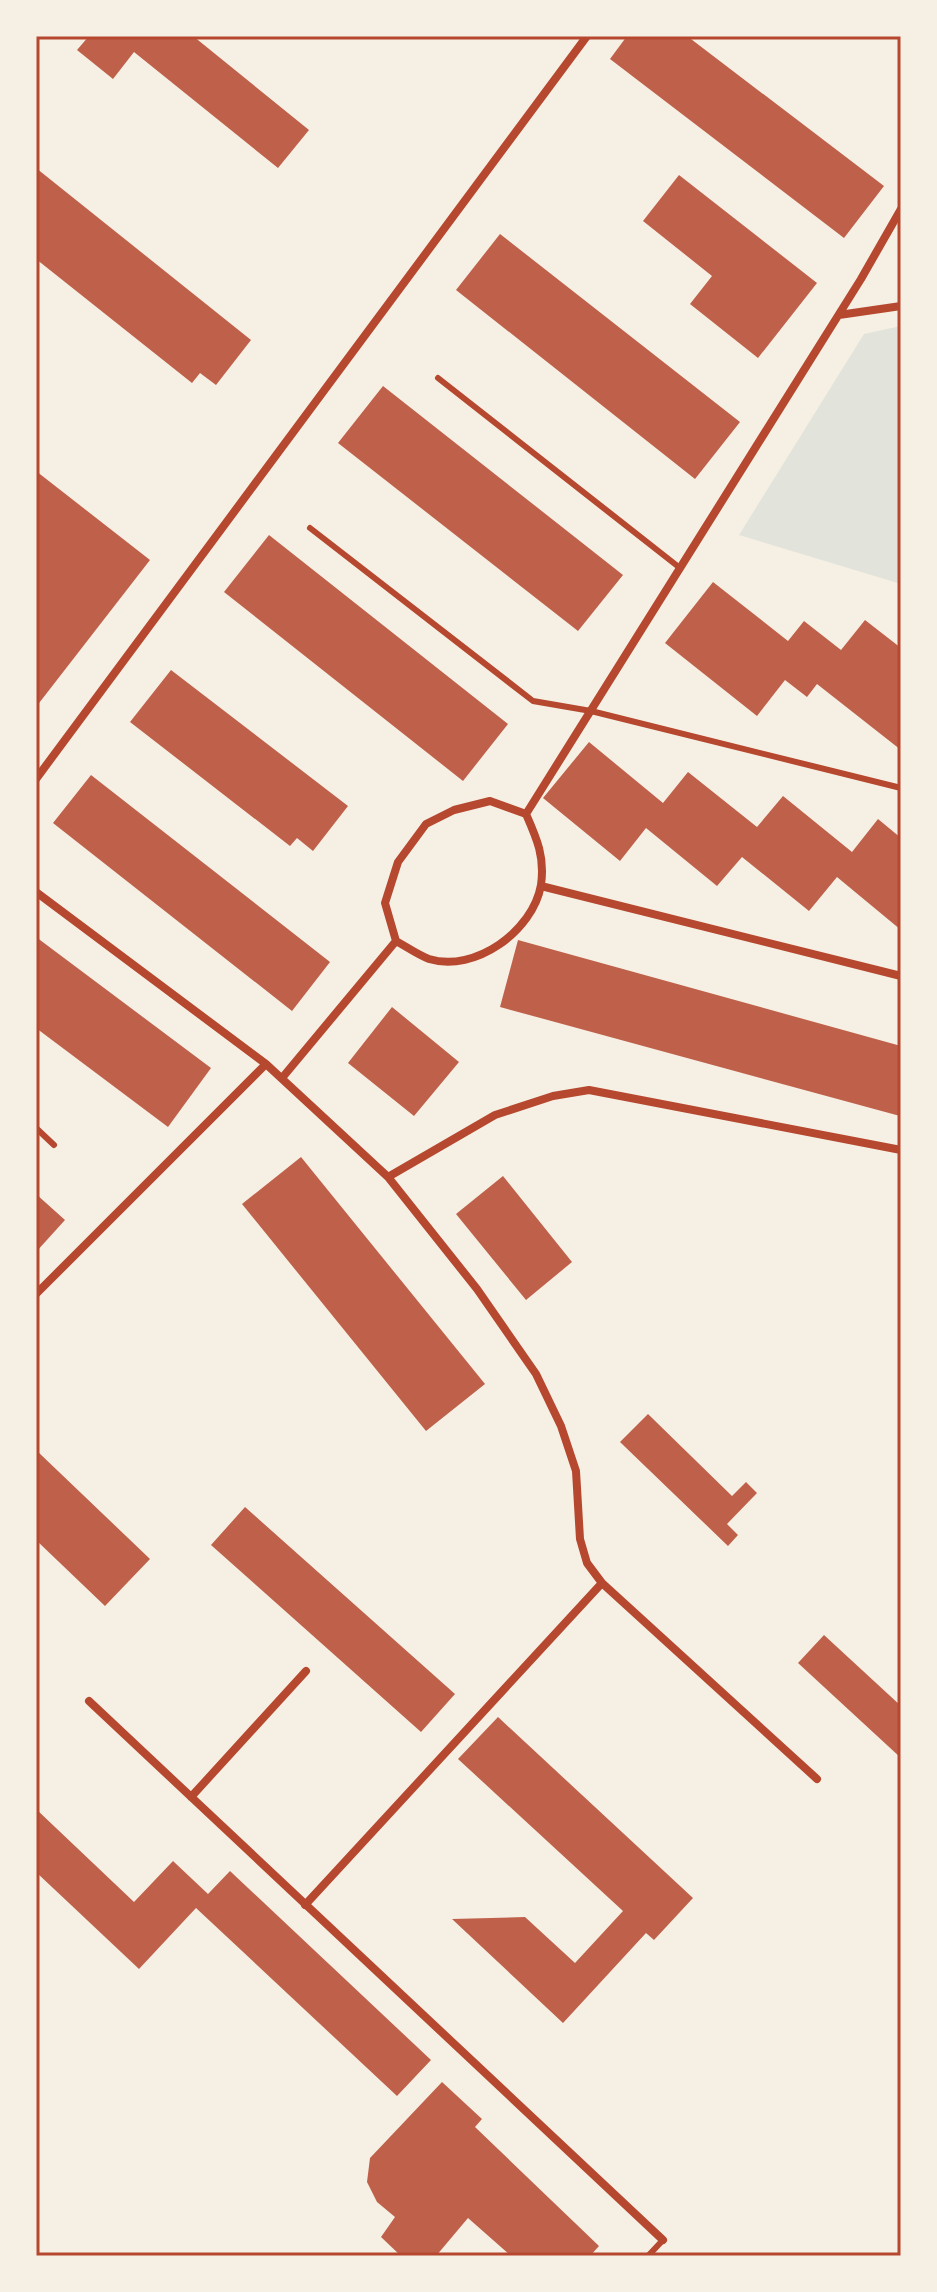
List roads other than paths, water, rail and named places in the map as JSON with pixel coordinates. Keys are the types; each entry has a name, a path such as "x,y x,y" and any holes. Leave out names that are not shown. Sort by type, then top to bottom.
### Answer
{"street":[{"path":"36,779 587,36"},
{"path":"526,814 839,315 901,209"},
{"path":"839,315 901,306"},
{"path":"490,801 526,814 541,849 541,886 530,916 503,943 466,960 430,959 396,941 385,903 398,862 426,824 454,810 490,801"},
{"path":"541,886 901,976"},
{"path":"36,892 266,1064 388,1177 477,1289 536,1374 561,1426 576,1471 580,1539 587,1563 602,1583 817,1779"},
{"path":"282,1078 396,941"},
{"path":"36,1294 266,1064"},
{"path":"388,1177 495,1115 553,1096 589,1090 901,1150"},
{"path":"305,1905 602,1583"},
{"path":"191,1797 306,1671"},
{"path":"89,1701 663,2240"}],"lane":[{"path":"438,378 680,568"},
{"path":"310,528 533,701 591,711 901,788"},
{"path":"36,1128 54,1145"},
{"path":"648,2256 663,2240"}]}
